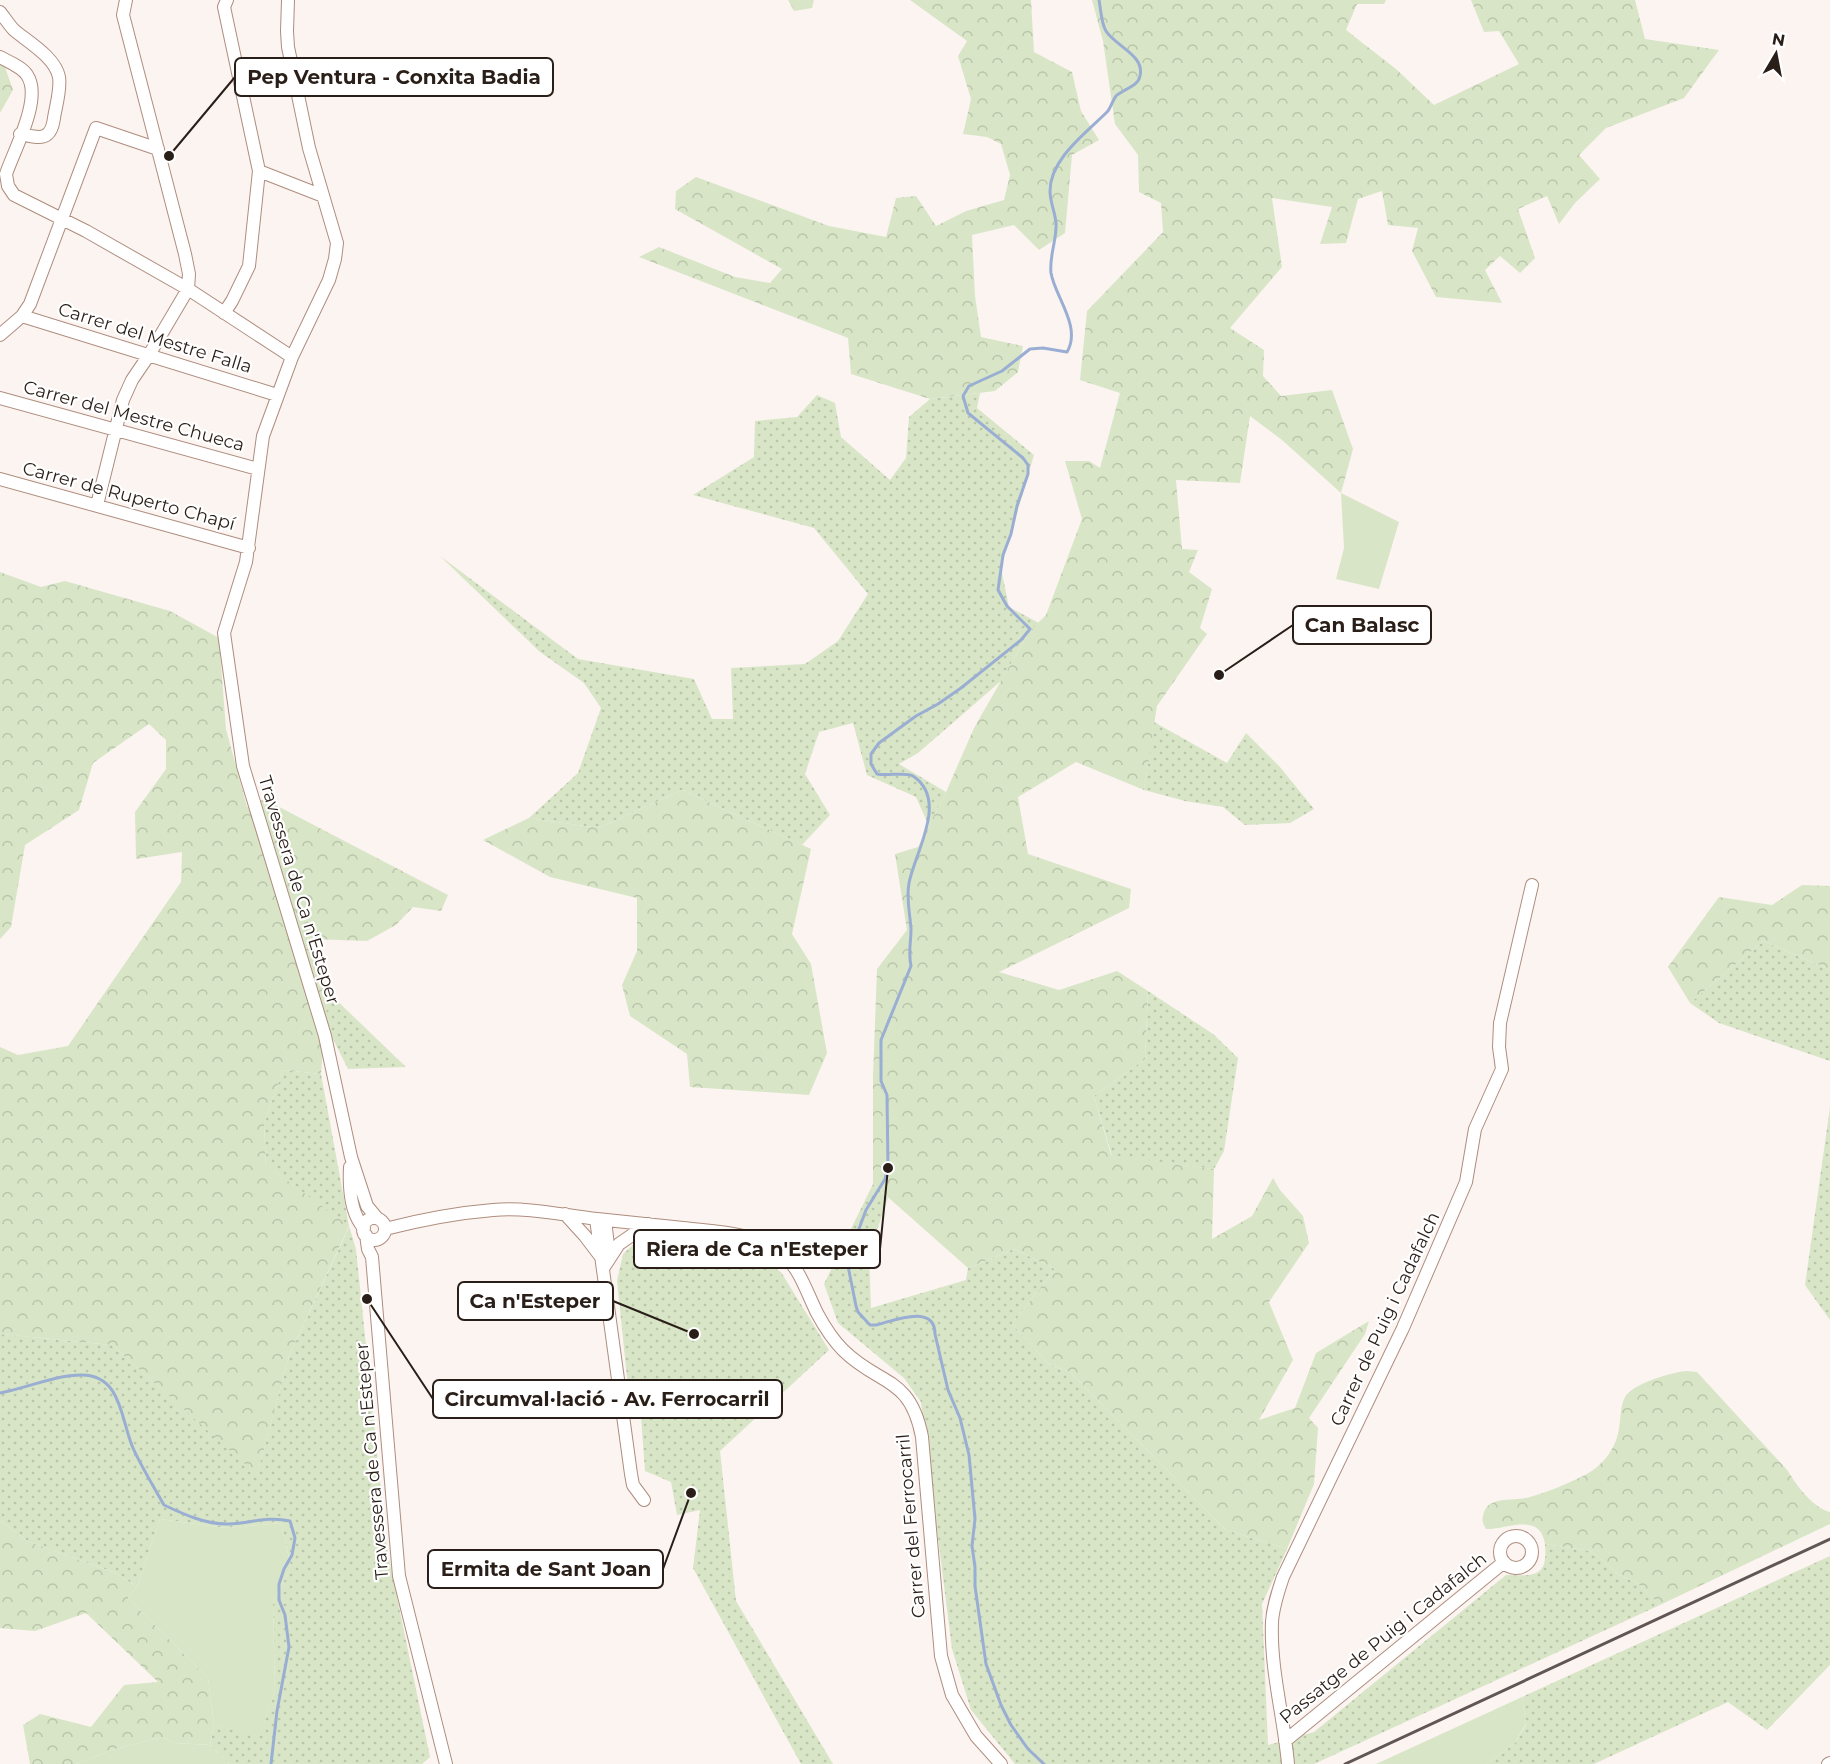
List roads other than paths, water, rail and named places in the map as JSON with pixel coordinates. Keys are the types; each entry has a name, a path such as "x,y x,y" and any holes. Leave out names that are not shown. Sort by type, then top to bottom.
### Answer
{"street":[{"path":"97,505 123,400 132,380 150,355 188,289 189,274 123,15 126,0"},
{"path":"224,313 249,266 259,171 224,7 227,0"},
{"path":"249,548 263,436 292,357 329,280 335,259 336,243 309,147 288,47 288,0"},
{"path":"0,12 12,28 50,61 59,75 53,127 41,138 20,134"},
{"path":"0,57 27,74 33,87 33,101 6,174 8,186 14,195 188,289 292,357"},
{"path":"0,335 22,316 30,304 96,128 158,149"},
{"path":"259,171 323,196"},
{"name":"Carrer del Mestre Falla","path":"22,316 277,395"},
{"name":"Carrer del Mestre Chueca","path":"0,398 258,469"},
{"name":"Carrer de Ruperto Chapí","path":"0,479 249,548"},
{"name":"Travessera de Ca n'Esteper","path":"249,548 224,633 243,766 325,1036 351,1157 367,1206 381,1226 372,1257 399,1576 446,1764"},
{"name":"Carrer de Puig i Cadafalch","path":"1288,1764 1272,1644 1272,1620 1276,1598 1283,1577 1403,1328 1466,1182 1475,1129 1502,1069 1498,1047 1500,1023 1532,885"},
{"name":"Travessera de Ca n'Esteper","path":"351,1157 350,1188 358,1222 365,1232 372,1257"},
{"name":"Carrer del Ferrocarril","path":"381,1226 493,1210 528,1210 728,1233 769,1246 784,1255 796,1270 825,1328 844,1352 901,1390 918,1418 922,1437 941,1656 952,1695 976,1736 1001,1764"},
{"path":"565,1215 605,1261"},
{"path":"601,1219 631,1474 633,1485 644,1500"},
{"path":"368,1220 381,1226 371,1239 365,1232 368,1220"},
{"path":"605,1261 619,1244 648,1224"},
{"name":"Passatge de Puig i Cadafalch","path":"1285,1741 1504,1562"}],"waterway":[{"path":"1044,1764 1028,1749 1011,1725 986,1664 975,1586 972,1546 975,1519 969,1455 960,1418 948,1390 933,1325 921,1316 870,1325 858,1312 847,1261 866,1210 885,1179 888,1168 887,1095 881,1081 881,1040 911,966 908,889 927,827 929,812 928,798 923,786 910,775 877,774 871,764 871,754 879,743 916,716 961,688 1021,640 1030,629 1007,606 998,590 1003,555 1028,474 1028,465 1023,458 968,413 963,396 969,386 1002,371 1030,349 1043,348 1067,352 1071,342 1070,322 1051,273 1056,229 1050,195 1052,179 1062,157 1110,109 1116,96 1133,85 1140,76 1138,62 1134,56 1104,28 1099,0"},
{"path":"0,1393 61,1377 82,1375 95,1377 113,1391 133,1448 164,1505 212,1523 237,1523 267,1519 290,1521 295,1538 292,1555 279,1584 279,1600 285,1615 289,1647 277,1711 271,1764"}],"railway":[{"path":"1345,1764 1830,1539"}],"place":[{"name":"Pep Ventura - Conxita Badia","path":"169,156"},
{"name":"Can Balasc","path":"1219,675"},
{"name":"Riera de Ca n'Esteper","path":"888,1168"},
{"name":"Circumval·lació - Av. Ferrocarril","path":"367,1299"},
{"name":"Ca n'Esteper","path":"694,1334"},
{"name":"Ermita de Sant Joan","path":"691,1493"}]}
